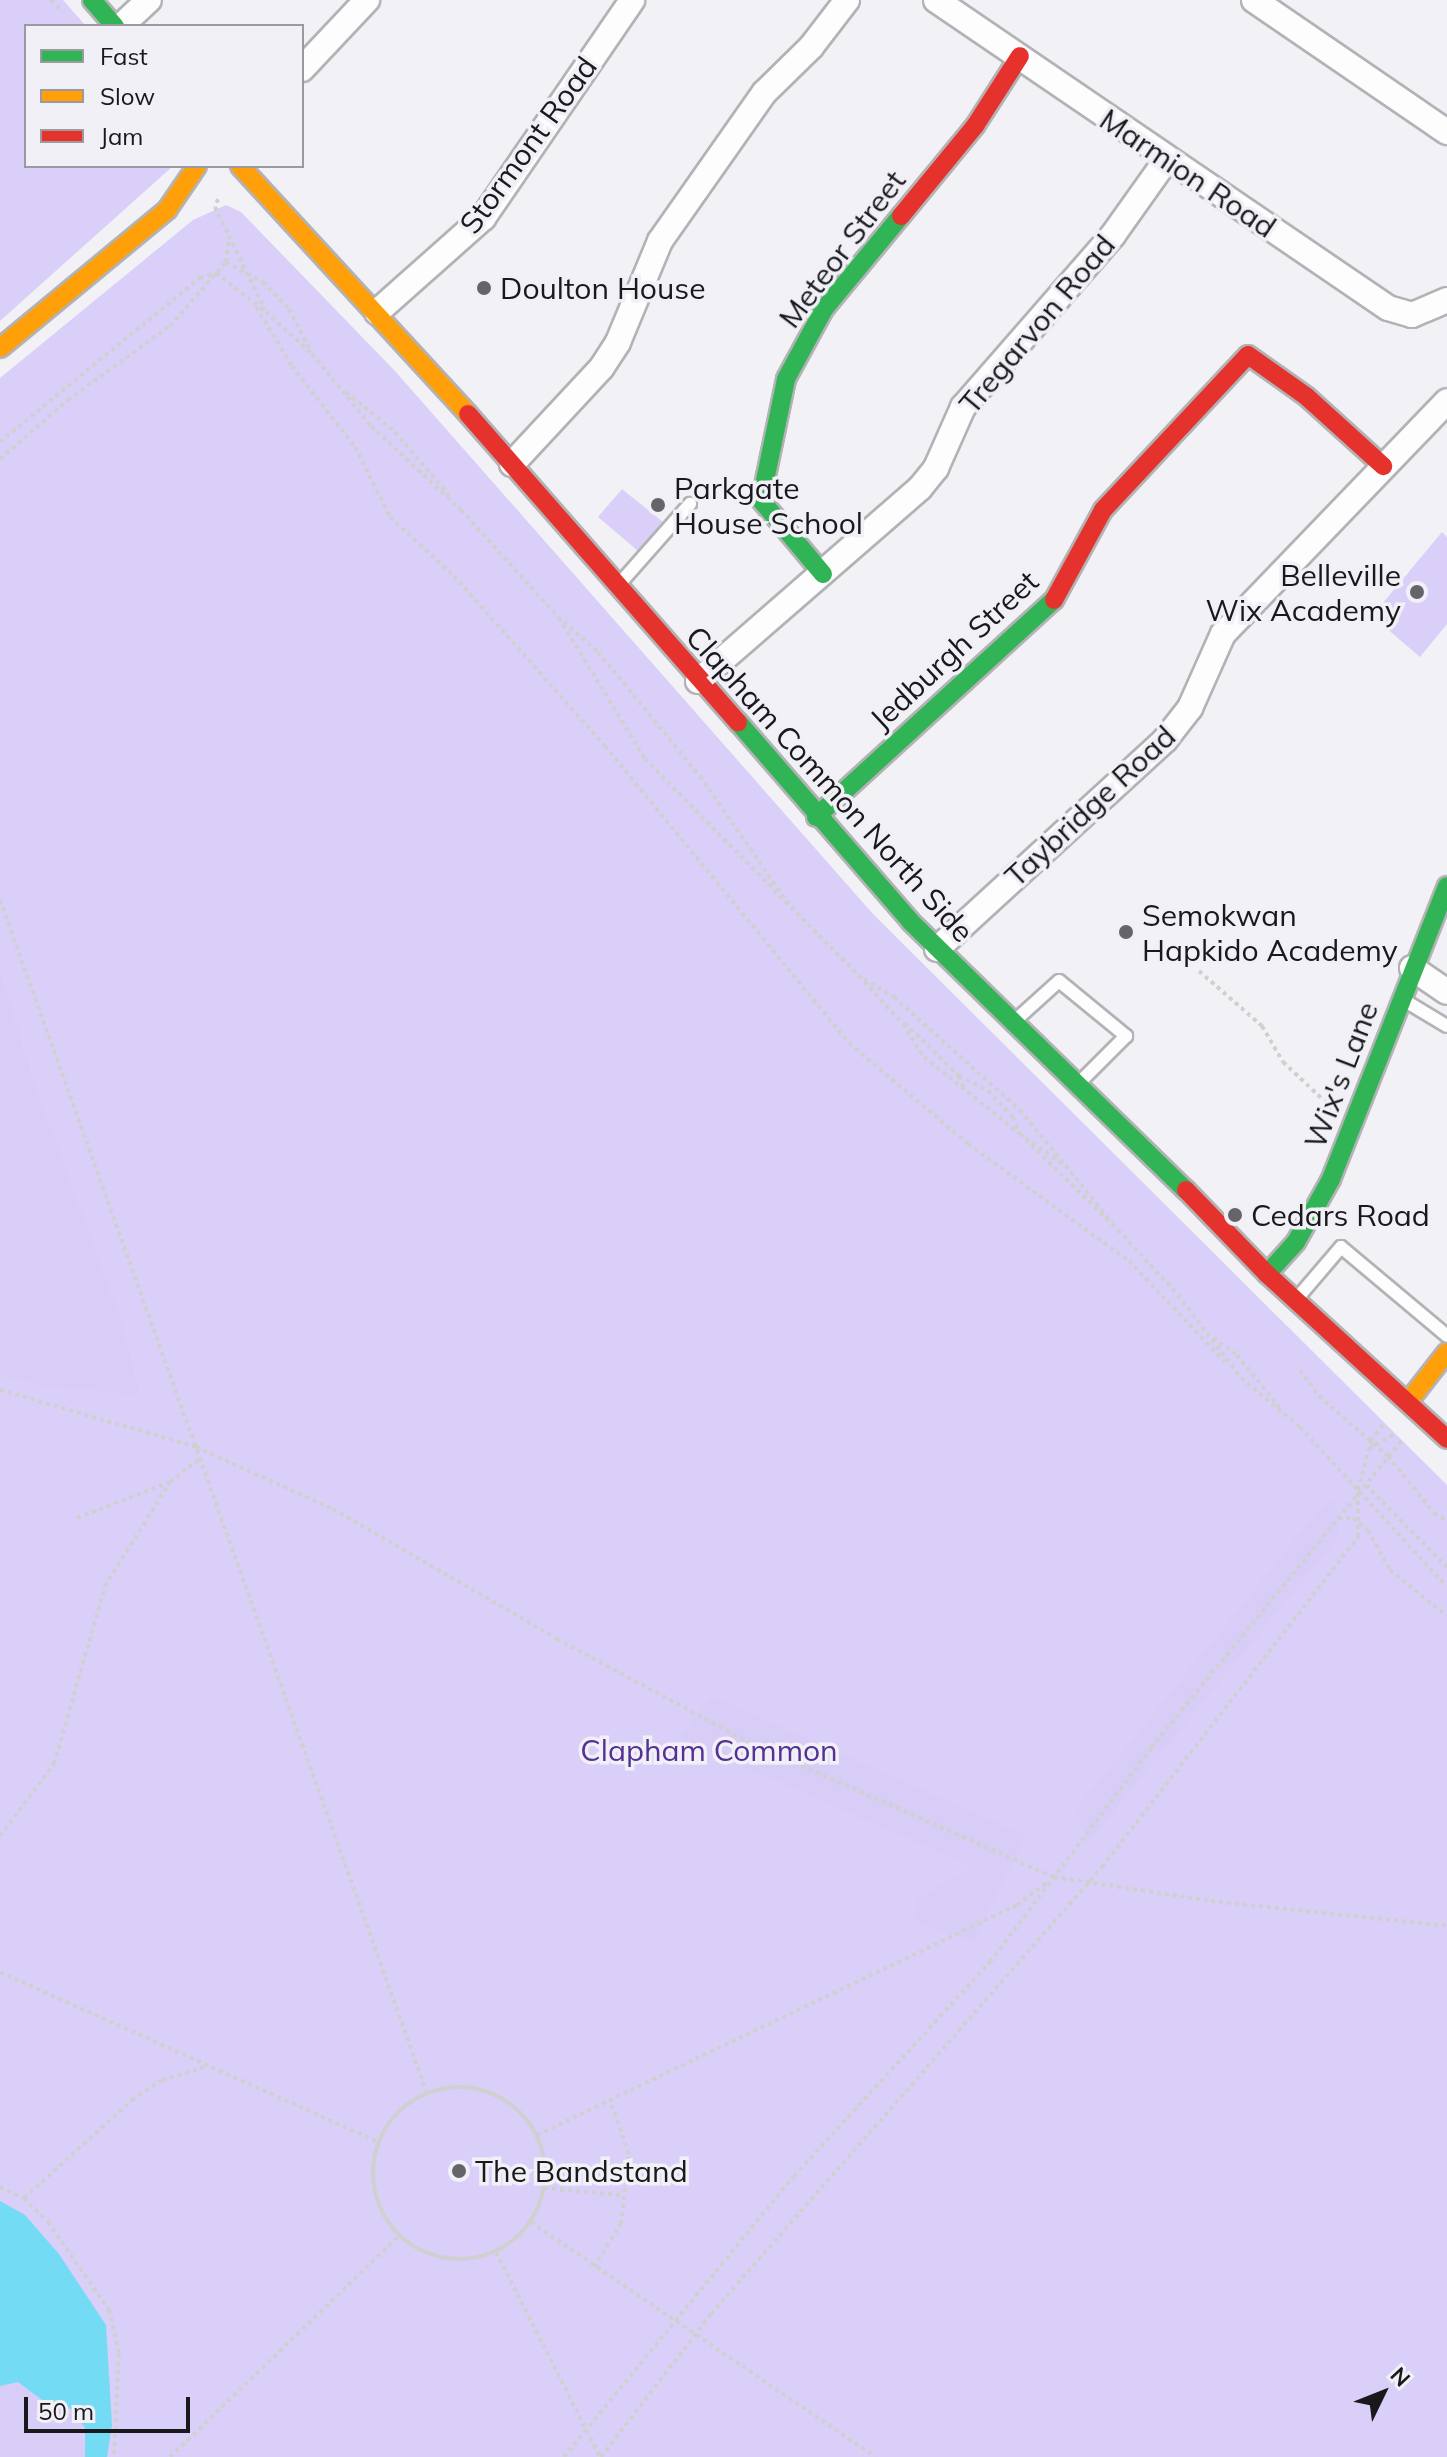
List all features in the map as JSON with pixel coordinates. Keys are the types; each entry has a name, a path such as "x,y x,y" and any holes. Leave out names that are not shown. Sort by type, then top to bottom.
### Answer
{"main road":[{"path":"92,0 116,24"},
{"name":"Meteor Street","path":"823,574 761,500 786,379 824,309 975,126 1020,56"},
{"path":"0,348 167,210 196,168"},
{"path":"242,168 275,198"},
{"name":"Clapham Common North Side","path":"263,168 275,198 512,464 816,817 937,949 1267,1274 1447,1439"},
{"path":"167,210 218,191 252,198 275,198"},
{"name":"Jedburgh Street","path":"816,817 1055,599 1103,510 1248,355 1307,397 1383,466"},
{"name":"Wix's Lane","path":"1267,1274 1309,1223 1354,1124 1412,968 1447,886"},
{"path":"1408,1402 1447,1352"}],"street":[{"path":"120,24 149,0"},
{"path":"304,67 367,0"},
{"name":"Stormont Road","path":"377,312 483,218 632,0"},
{"path":"512,464 602,367 618,342 660,241 764,93 811,47 847,0"},
{"name":"Marmion Road","path":"936,0 1388,308 1412,315 1447,300"},
{"path":"1254,0 1447,132"},
{"name":"Tregarvon Road","path":"698,681 929,479 963,407 1113,235 1167,159"},
{"name":"Taybridge Road","path":"937,949 1165,740 1190,708 1223,634 1447,401"},
{"path":"1412,968 1447,992"}],"lane":[{"path":"617,586 690,504"},
{"path":"1013,1023 1059,981 1126,1036 1078,1085"},
{"path":"1401,998 1447,1026"},
{"path":"1296,1300 1341,1247 1447,1336"}],"path":[{"path":"218,191 215,207 266,312"},
{"path":"0,459 68,400 170,326 226,262 229,235"},
{"path":"226,262 249,273 289,309 312,354"},
{"path":"216,273 266,312 312,354 408,465 461,510"},
{"path":"0,442 200,278 216,273"},
{"path":"253,302 292,366 355,447 390,517 454,576 605,746 849,1043 968,1144 1129,1261 1241,1378 1284,1414"},
{"path":"341,389 395,432 559,618 598,652 700,776 798,918"},
{"path":"559,618 645,759 894,1014 959,1076 988,1091 1013,1117 1020,1134 1118,1230"},
{"path":"0,900 427,2093"},
{"path":"1199,971 1262,1026 1302,1082 1354,1124"},
{"path":"859,976 894,997 1020,1110 1241,1378"},
{"path":"894,1014 924,1057 1020,1134 1069,1168"},
{"path":"959,1076 964,1090"},
{"path":"1207,1334 1237,1355 1284,1414 1447,1587"},
{"path":"1300,1370 1319,1396 1388,1456 1434,1513 1447,1521"},
{"path":"0,1390 196,1447 333,1509 557,1639 750,1743 1054,1877 1447,1926"},
{"path":"564,2457 672,2320 794,2176 990,1962 1358,1490 1366,1485 1405,1436"},
{"path":"496,2252 600,2457 694,2335 1086,1883 1358,1537 1358,1490 1369,1449"},
{"path":"77,1518 170,1482 199,1459"},
{"path":"0,1836 54,1764 105,1586 170,1482"},
{"path":"1366,1485 1447,1567"},
{"path":"1336,1519 1357,1521 1368,1530 1390,1570 1447,1616"},
{"path":"537,2135 1017,1905 1054,1877"},
{"path":"0,1972 378,2142"},
{"path":"24,2198 132,2100 162,2080 210,2065"},
{"path":"463,2087 490,2092 515,2108 537,2135 544,2158 544,2188 531,2222 496,2252 461,2260 432,2255 399,2236 376,2195 373,2168 378,2142 392,2119 427,2093 463,2087"},
{"path":"594,2267 621,2224 629,2154 610,2100"},
{"path":"0,2187 24,2198 74,2254 109,2310 119,2354 114,2457"},
{"path":"544,2188 623,2195"},
{"path":"531,2222 875,2457"},
{"path":"170,2457 399,2236"}],"green space":[{"path":"0,0 63,0 84,24 24,24 24,168 171,168 0,321"},
{"name":"Clapham Common","path":"226,205 241,212 395,371 873,914 1447,1485 1447,2457 0,2457 0,378 193,220"},
{"path":"622,489 663,522 638,551 598,517"},
{"name":"Belleville Wix Academy","path":"1442,532 1447,537 1447,624 1420,657 1372,616"},
{"path":"0,972 34,1083 117,1309 140,1395 44,1386 0,1374"},
{"path":"1335,1501 1339,1536 1086,1845 1078,1807 1323,1506"},
{"path":"712,1696 1026,1836 974,1942 916,1922 917,1899 973,1867 679,1738"},
{"path":"8,2382 31,2387 46,2403 80,2417 85,2457 0,2457 0,2386"}],"water":[{"path":"0,2201 25,2215 59,2254 106,2325 112,2425 107,2457 85,2457 85,2428 71,2409 46,2403 18,2382 0,2386"}],"traffic: fast":[{"path":"92,0 113,24"},
{"path":"823,574 761,500 786,379 824,309 901,216"},
{"path":"816,817 1054,600"},
{"path":"738,722 911,922 1186,1190"},
{"path":"1267,1274 1296,1242 1331,1179 1447,886"}],"traffic: slow":[{"path":"0,348 167,210 196,168"},
{"path":"242,168 468,414"},
{"path":"1408,1402 1447,1352"}],"traffic: jam":[{"path":"901,216 975,126 1020,56"},
{"path":"1054,600 1103,510 1248,355 1307,397 1383,466"},
{"path":"468,414 738,722"},
{"path":"1186,1190 1267,1274 1447,1439"}],"place":[{"name":"Doulton House","path":"484,288"},
{"name":"Parkgate House School","path":"658,505"},
{"name":"Belleville Wix Academy","path":"1417,592"},
{"name":"Semokwan Hapkido Academy","path":"1126,932"},
{"name":"Cedars Road","path":"1235,1215"},
{"name":"The Bandstand","path":"459,2171"}]}
